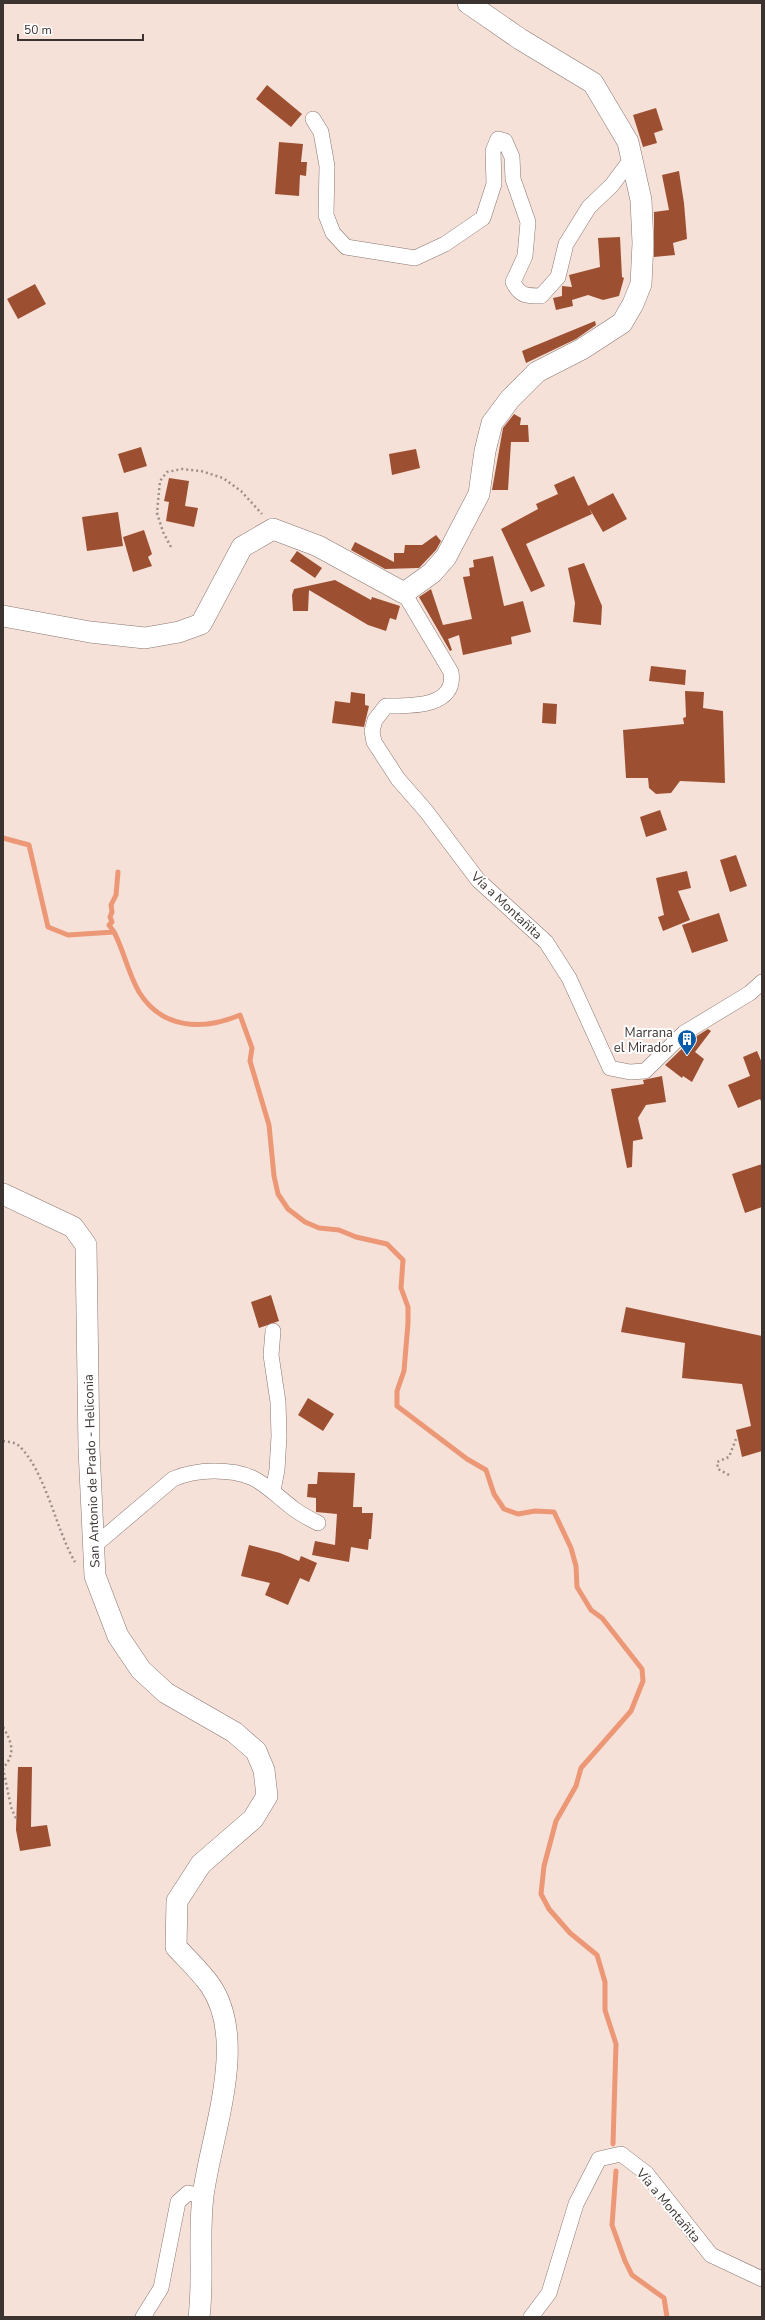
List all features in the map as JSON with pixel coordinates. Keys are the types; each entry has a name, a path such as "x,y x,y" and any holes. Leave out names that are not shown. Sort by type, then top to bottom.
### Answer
{"street":[{"path":"3,616 90,632 145,638 179,632 201,624 242,547 273,529 318,546 404,593 432,573 446,557 479,494 492,423 510,399 536,372 582,349 622,323 634,304 641,284 643,243 641,200 628,142 593,83 520,39 468,3"},
{"path":"313,119 321,132 327,166 326,215 333,233 346,247 415,258 446,244 483,218 494,184 493,151 498,139 506,141 512,157 513,179 528,222 525,256 513,282 518,293 526,296 541,296 558,277 566,244 589,206 612,185 632,158"},
{"name":"Vía a Montañita","path":"404,593 451,672 451,683 444,694 433,702 418,706 386,706 375,720 372,731 374,742 398,778 426,811 478,880 546,942 569,978 610,1068 630,1072 645,1071 684,1033 750,993 762,982"},
{"name":"San Antonio de Prado - Heliconia","path":"3,1194 73,1226 86,1245 89,1449 95,1576 118,1636 141,1670 166,1693 234,1732 256,1751 264,1770 268,1796 253,1819 200,1864 177,1901 176,1946 210,1986 222,2011 228,2041 221,2109 203,2196 203,2289 199,2317"},
{"path":"273,1331 270,1355 278,1402 279,1436 277,1470 273,1490"},
{"path":"94,1546 173,1479 188,1472 223,1471 243,1474 260,1481 295,1509 318,1523"},
{"name":"Vía a Montañita","path":"531,2317 549,2293 576,2204 599,2159 621,2154 646,2173 710,2255 762,2279"},
{"path":"143,2317 160,2288 178,2202 188,2193 203,2196"}],"path":[{"path":"171,547 163,532 157,513 160,481 167,472 182,469 201,471 223,478 240,491 273,529"},
{"path":"729,1475 718,1469 716,1462 729,1457 736,1439"},
{"path":"3,1441 17,1444 33,1466 74,1559 83,1574 95,1576"},
{"path":"3,1727 13,1747 9,1761 3,1768 11,1807 17,1821"}],"building":[{"path":"267,85 302,114 291,127 256,99"},
{"path":"656,108 663,130 654,133 657,143 643,147 633,115"},
{"path":"279,142 303,144 301,162 307,162 306,176 300,175 299,196 275,194"},
{"path":"679,171 684,203 687,239 673,243 675,255 654,257 654,212 669,210 662,175"},
{"path":"620,237 622,277 624,278 619,296 603,300 588,295 572,300 573,306 556,310 553,298 562,296 562,286 572,287 569,275 600,267 598,238"},
{"path":"35,284 46,304 18,319 7,299"},
{"path":"595,321 596,325 576,339 526,363 522,351"},
{"path":"514,414 521,418 520,425 528,425 529,442 511,442 508,490 492,490 503,428"},
{"path":"141,447 147,466 124,473 118,454"},
{"path":"416,449 420,468 392,475 389,454"},
{"path":"574,476 592,514 526,544 545,586 531,592 501,529 538,509 536,504 558,494 554,485"},
{"path":"169,478 189,481 185,506 198,508 194,527 166,521 169,502 164,501"},
{"path":"613,493 627,519 603,532 588,506"},
{"path":"118,512 123,546 87,551 82,517"},
{"path":"144,530 152,554 148,557 152,566 133,572 123,537"},
{"path":"436,535 441,541 436,550 419,568 385,569 351,550 355,542 394,562 394,553 404,553 405,545 422,545"},
{"path":"297,551 322,568 315,578 290,561"},
{"path":"493,556 504,606 523,601 531,632 511,637 512,644 463,655 459,635 448,639 452,650 450,651 419,597 431,589 443,625 472,619 463,577 470,576 469,568 474,567 473,560"},
{"path":"584,563 602,606 601,625 573,622 575,603 568,568"},
{"path":"335,580 371,600 372,597 400,606 396,620 390,618 386,631 368,625 309,590 308,611 293,611 292,595 294,589"},
{"path":"651,666 686,670 685,685 649,681"},
{"path":"685,691 704,692 703,708 723,711 725,783 680,781 671,793 656,794 649,788 648,778 626,778 623,730 684,724 683,718 686,717"},
{"path":"351,692 365,694 365,705 369,706 364,727 332,723 335,701 350,703"},
{"path":"543,703 557,704 556,724 542,723"},
{"path":"660,810 667,830 646,837 640,817"},
{"path":"736,855 747,886 730,892 720,860"},
{"path":"687,871 691,888 678,891 690,920 663,931 658,917 664,915 656,878"},
{"path":"719,913 728,941 692,953 682,925"},
{"name":"Marrana el Mirador","path":"708,1029 711,1031 695,1052 704,1059 692,1082 683,1076 682,1078 665,1065 692,1039"},
{"path":"757,1051 762,1063 762,1103 760,1099 738,1108 728,1085 750,1076 743,1057"},
{"path":"662,1076 666,1102 646,1105 638,1118 643,1139 633,1141 632,1167 627,1168 611,1089 644,1084 643,1080"},
{"path":"762,1164 762,1207 745,1213 732,1174"},
{"path":"271,1295 279,1321 259,1328 251,1302"},
{"path":"626,1307 762,1336 762,1451 742,1457 736,1430 751,1426 742,1384 682,1378 685,1343 621,1332"},
{"path":"308,1398 334,1414 323,1431 298,1415"},
{"path":"318,1472 355,1473 353,1507 362,1507 362,1513 373,1513 371,1539 369,1539 368,1550 351,1547 349,1562 312,1555 315,1541 335,1545 337,1514 316,1512 316,1498 307,1497 308,1484 317,1484"},
{"path":"249,1545 280,1553 299,1561 301,1556 317,1563 309,1582 300,1578 288,1605 265,1595 270,1583 241,1576"},
{"path":"18,1767 32,1767 31,1827 47,1825 51,1846 20,1851 16,1830"}],"waterway":[{"path":"3,838 29,845 48,927 68,935 114,932 139,992 148,1004 159,1013 171,1020 197,1025 226,1020 240,1015 252,1048 250,1061 269,1125 274,1176 278,1194 288,1209 305,1222 319,1228 339,1230 356,1237 387,1244 403,1260 401,1288 408,1307 408,1323 404,1371 397,1391 397,1406 467,1459 486,1470 494,1494 504,1509 518,1514 535,1511 554,1512 571,1548 576,1566 577,1587 591,1610 602,1618 642,1669 643,1681 631,1711 581,1768 576,1786 556,1821 544,1866 541,1894 549,1909 570,1933 597,1955 605,1982 605,2010 616,2044 613,2144"},
{"path":"114,932 109,925 112,922 110,917 112,912 111,905 116,895 118,872"},
{"path":"616,2171 612,2225 625,2261 632,2275 664,2298 667,2317"}],"place":[{"name":"Marrana el Mirador","path":"687,1056"}]}
